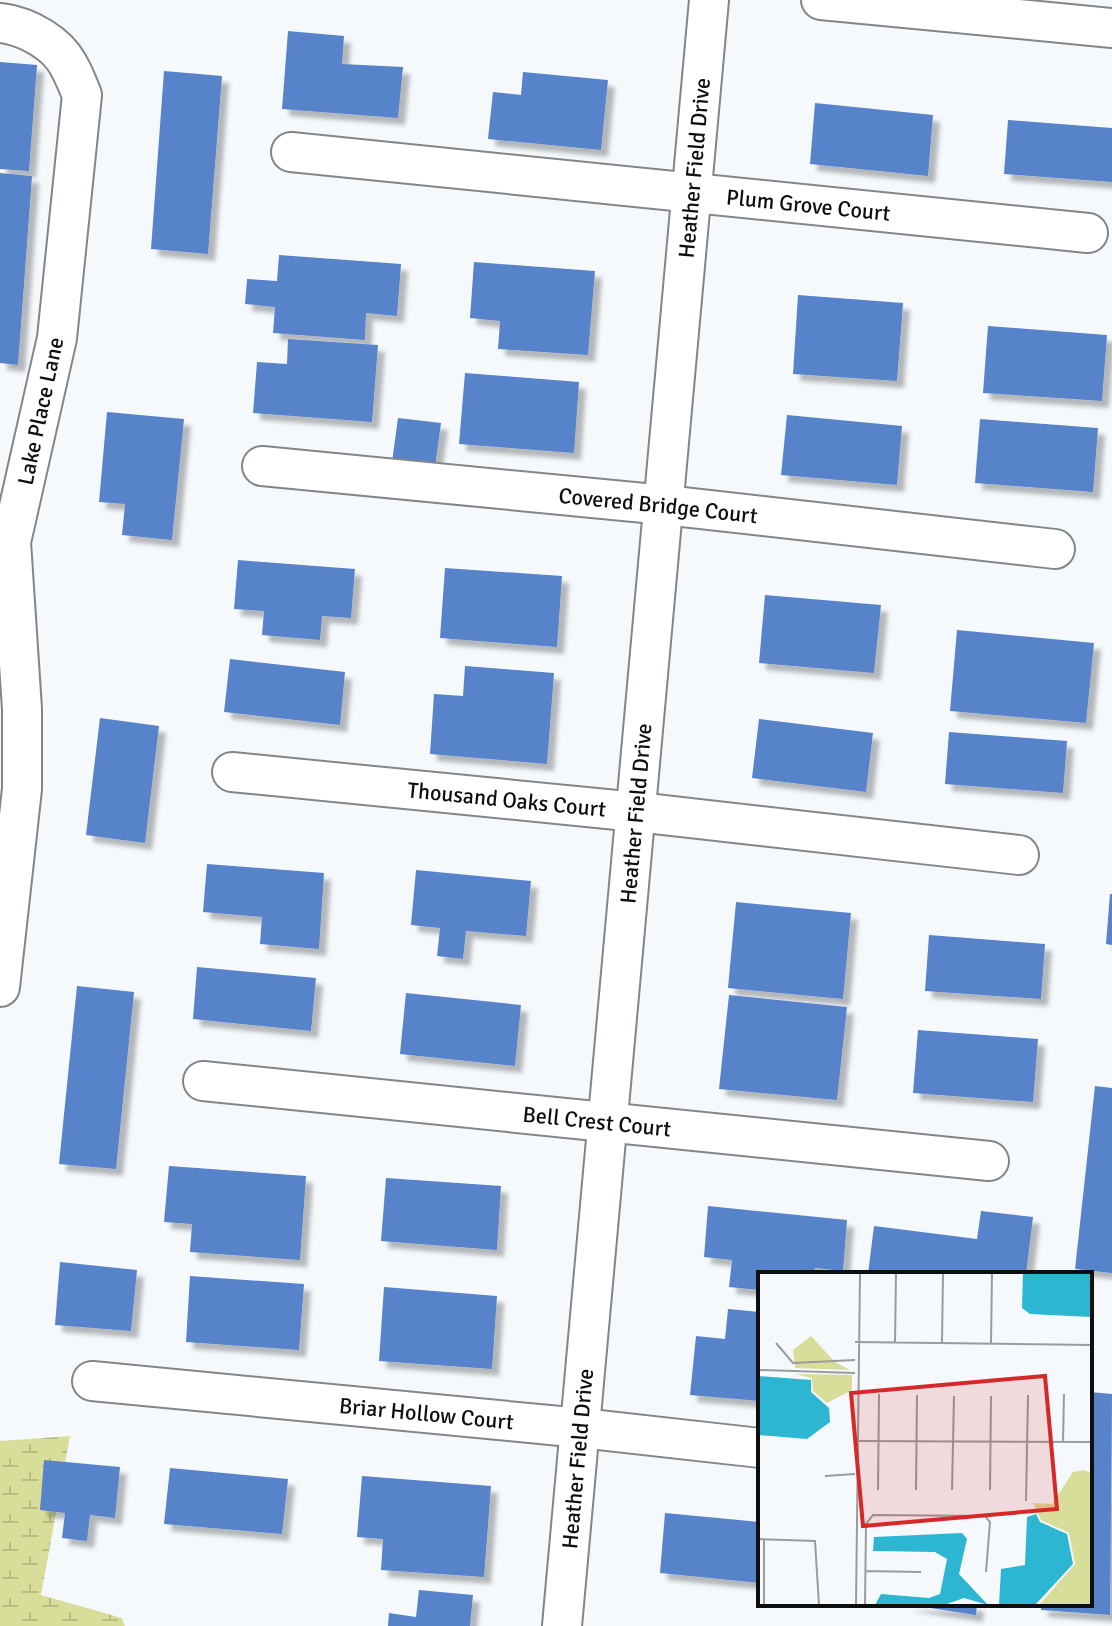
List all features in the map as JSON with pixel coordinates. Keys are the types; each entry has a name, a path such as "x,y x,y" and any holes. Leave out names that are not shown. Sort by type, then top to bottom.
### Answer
{"street":[{"name":"Heather Field Drive","path":"562,1626 709,0"},
{"path":"821,0 1112,28"},
{"name":"Lake Place Lane","path":"0,23 13,24 51,42 68,61 82,95 57,338 11,542 22,709 22,789 0,987"},
{"name":"Plum Grove Court","path":"291,152 1088,233"},
{"name":"Covered Bridge Court","path":"262,466 665,505 1055,549"},
{"name":"Thousand Oaks Court","path":"232,772 637,812 1019,855"},
{"name":"Bell Crest Court","path":"203,1081 989,1161"},
{"name":"Briar Hollow Court","path":"92,1381 758,1448"}],"green space":[{"path":"70,1436 41,1595 122,1618 125,1626 0,1626 0,1441"}],"building":[{"path":"288,31 344,36 342,64 403,67 398,118 282,109"},
{"path":"0,62 37,65 29,171 0,169"},
{"path":"164,71 222,76 208,254 151,249"},
{"path":"523,72 608,80 601,150 488,139 493,92 521,95"},
{"path":"815,103 933,115 928,176 810,164"},
{"path":"1008,120 1112,128 1112,182 1004,174"},
{"path":"0,173 32,176 18,365 0,363"},
{"path":"279,255 401,264 397,316 366,313 365,340 273,333 275,307 245,304 247,279 277,281"},
{"path":"474,262 595,271 588,355 498,349 500,321 470,318"},
{"path":"798,295 903,303 897,381 793,374"},
{"path":"988,326 1107,335 1102,401 983,393"},
{"path":"288,339 378,345 372,422 253,413 257,362 287,364"},
{"path":"465,373 579,382 574,453 459,444"},
{"path":"107,412 184,419 172,540 122,535 125,504 99,502"},
{"path":"787,415 902,426 897,485 781,475"},
{"path":"398,418 441,423 435,467 392,462"},
{"path":"980,419 1098,428 1093,492 975,483"},
{"path":"238,560 355,569 351,618 322,616 320,640 262,635 264,611 234,609"},
{"path":"445,568 562,576 557,647 440,638"},
{"path":"765,595 881,605 874,673 759,663"},
{"path":"957,630 1094,643 1086,723 950,711"},
{"path":"230,659 345,672 340,725 224,712"},
{"path":"465,666 554,673 547,764 430,754 434,694 463,696"},
{"path":"100,718 159,726 145,843 86,835"},
{"path":"759,719 873,733 866,792 752,778"},
{"path":"949,732 1067,741 1063,793 945,784"},
{"path":"207,864 324,873 319,949 260,944 262,917 203,912"},
{"path":"416,870 531,881 526,936 466,931 463,959 437,956 440,928 411,925"},
{"path":"1112,894 1112,945 1106,944"},
{"path":"736,902 851,913 843,999 728,988"},
{"path":"929,935 1045,944 1041,999 925,991"},
{"path":"197,967 316,978 311,1031 193,1019"},
{"path":"77,986 134,992 116,1169 59,1164"},
{"path":"406,993 521,1005 515,1066 400,1054"},
{"path":"729,995 847,1007 837,1100 719,1089"},
{"path":"918,1030 1038,1039 1033,1102 913,1093"},
{"path":"1095,1086 1112,1088 1112,1273 1075,1269"},
{"path":"169,1166 306,1176 300,1260 190,1252 192,1224 164,1222"},
{"path":"386,1178 501,1186 497,1250 381,1241"},
{"path":"708,1206 847,1220 843,1271 815,1268 814,1272 758,1272 758,1290 729,1287 732,1260 704,1257"},
{"path":"981,1211 1033,1217 1026,1272 868,1272 874,1226 977,1239"},
{"path":"60,1262 137,1270 131,1331 55,1325"},
{"path":"190,1276 304,1284 299,1350 186,1342"},
{"path":"384,1287 497,1296 492,1369 379,1361"},
{"path":"728,1309 758,1312 758,1401 690,1395 696,1336 725,1339"},
{"path":"1092,1392 1112,1394 1110,1615 1041,1610 1041,1606 1092,1606"},
{"path":"44,1460 120,1467 115,1518 90,1515 87,1541 62,1538 65,1513 40,1510"},
{"path":"170,1468 288,1479 282,1534 164,1524"},
{"path":"362,1476 491,1486 484,1577 381,1570 383,1539 357,1537"},
{"path":"665,1513 758,1522 758,1583 660,1573"},
{"path":"419,1590 473,1595 470,1626 388,1626 389,1613 416,1617"},
{"path":"917,1606 977,1606 976,1615"}]}
